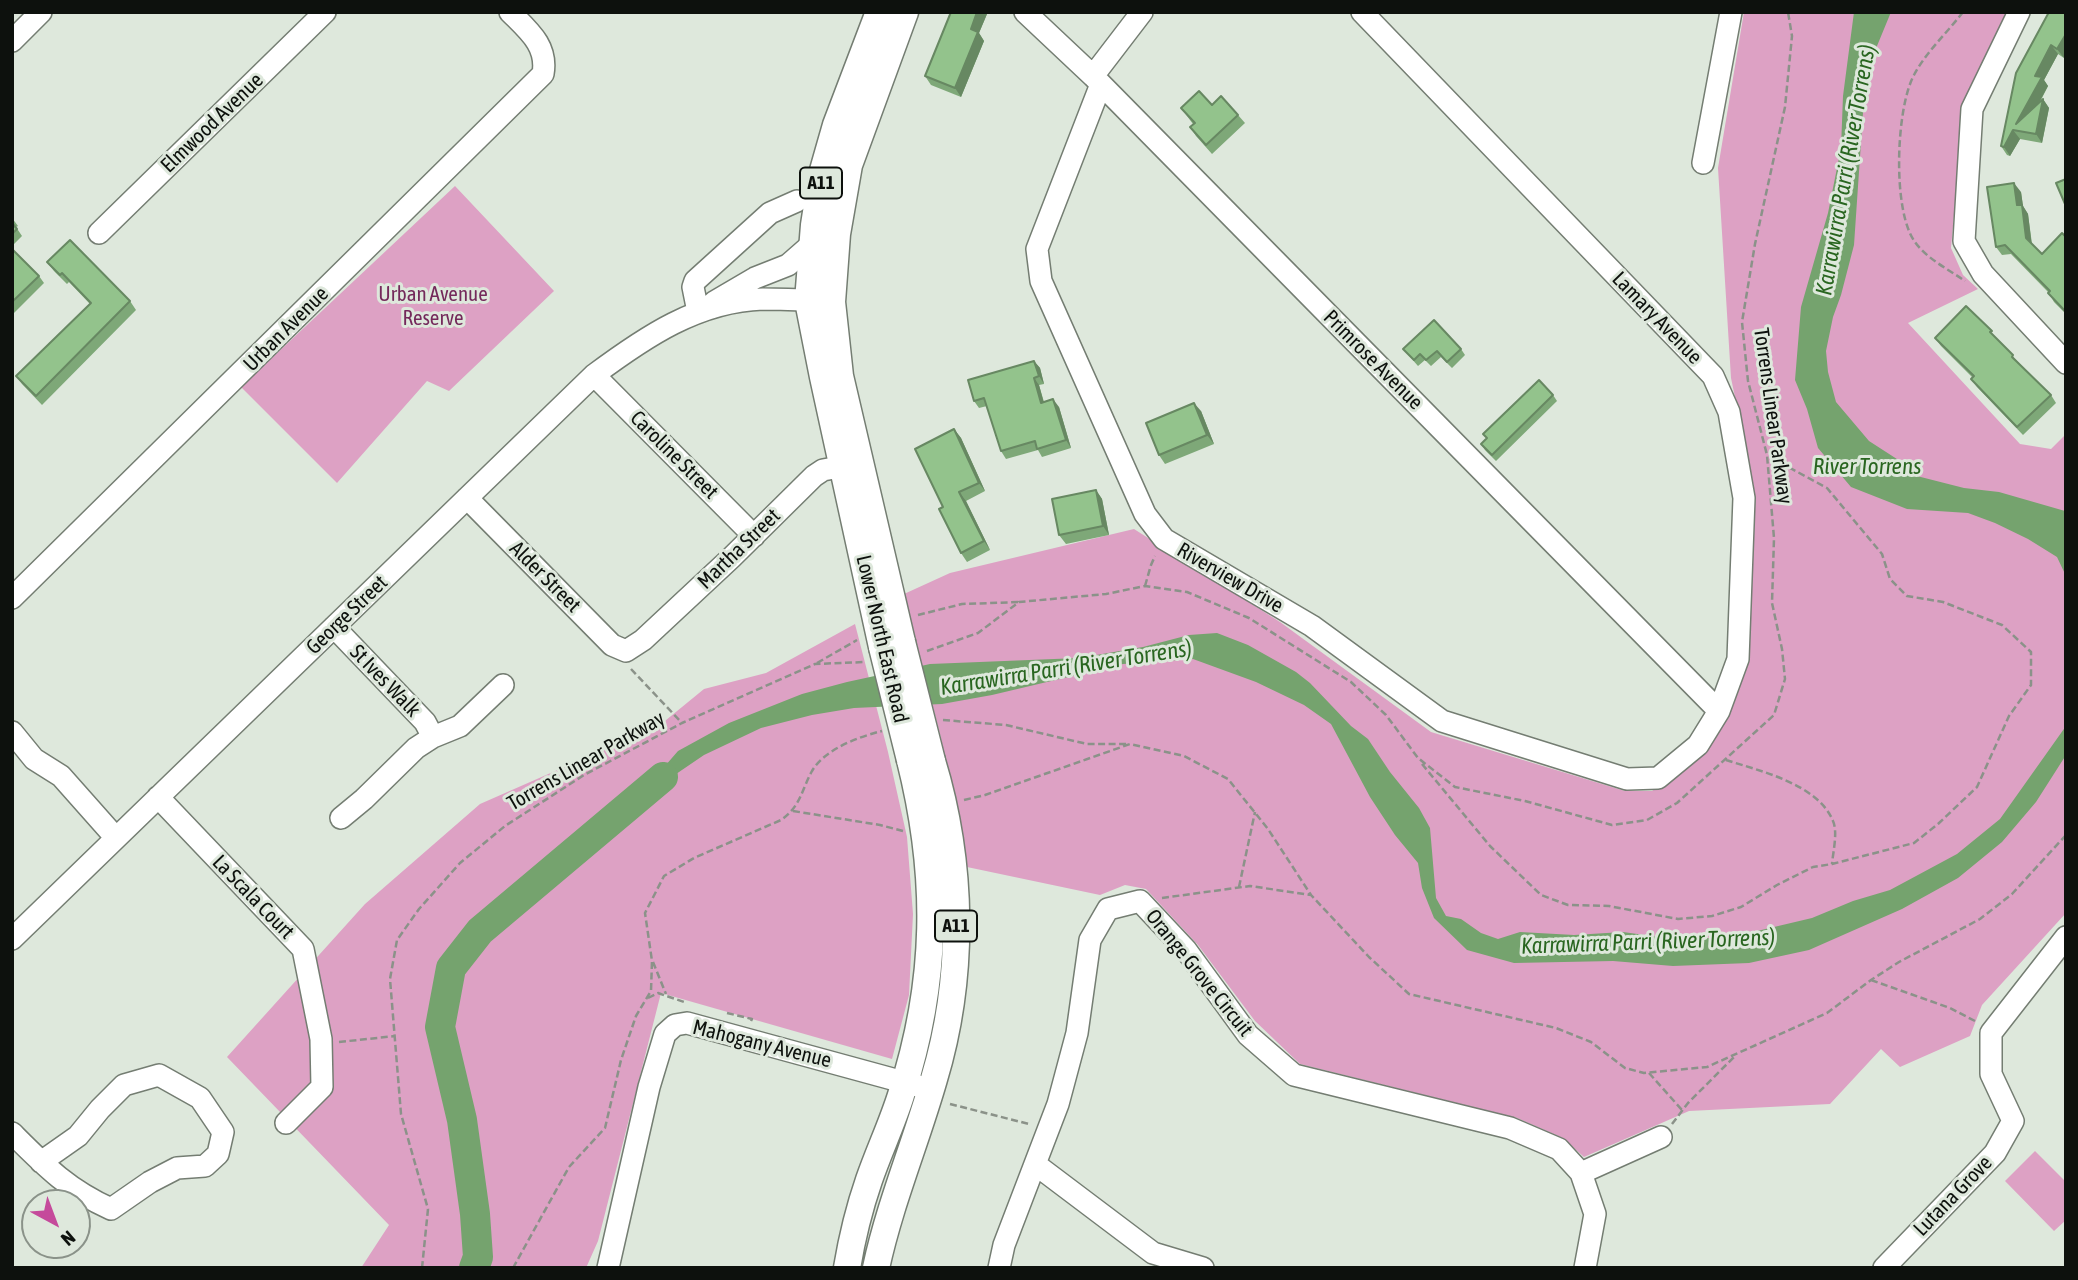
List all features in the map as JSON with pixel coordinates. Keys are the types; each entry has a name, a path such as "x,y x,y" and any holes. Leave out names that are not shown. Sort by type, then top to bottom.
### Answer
{"main road":[{"name":"Lower North East Road","path":"820,301 837,233 879,12"},
{"name":"Lower North East Road","path":"847,1268 869,1180 905,1082 920,1027 929,971 931,905 921,761 851,465 841,376 820,301 812,244 822,174 830,144 905,12"},
{"name":"Lower North East Road","path":"876,1268 889,1216 939,1061 949,1013 956,948 955,885 944,804 921,761"}],"street":[{"path":"12,41 41,12"},
{"name":"Elmwood Avenue","path":"99,233 325,12"},
{"name":"Urban Avenue","path":"12,598 532,87 543,74 543,53 537,39 510,12"},
{"name":"Primrose Avenue","path":"1025,12 1097,80 1719,711"},
{"name":"Riverview Drive","path":"1142,12 1097,80 1037,249 1041,281 1145,514 1164,539 1312,626 1442,721 1493,738 1627,779 1658,778 1698,745 1719,711"},
{"name":"Lamary Avenue","path":"1362,12 1713,376 1729,412 1744,498 1738,659 1719,711"},
{"path":"1703,163 1731,12"},
{"path":"2019,12 1972,109 1964,241 1983,274 2066,363"},
{"path":"698,312 693,287 695,281 770,213 797,201"},
{"name":"George Street","path":"12,939 594,375 650,335 698,312 755,278 788,265 812,244"},
{"name":"George Street","path":"698,312 762,299 820,301"},
{"name":"Caroline Street","path":"594,375 754,536"},
{"name":"Martha Street","path":"626,651 643,639 819,472 851,465"},
{"name":"Alder Street","path":"467,498 612,645 626,651"},
{"name":"St Ives Walk","path":"334,627 425,722 433,737"},
{"name":"St Ives Walk","path":"341,818 415,748 460,726 503,685"},
{"path":"12,732 34,759 61,776 116,838"},
{"name":"La Scala Court","path":"158,797 303,949 321,1045 322,1087 286,1123"},
{"name":"Orange Grove Circuit","path":"999,1268 1004,1245 1058,1104 1077,1033 1090,940 1108,909 1140,901 1186,950 1248,1035 1294,1075 1510,1128 1559,1149 1581,1173 1595,1214 1585,1268"},
{"path":"1991,1033 2066,937"},
{"name":"Mahogany Avenue","path":"608,1268 649,1087 665,1034 675,1025 688,1023 931,1090"},
{"name":"Lutana Grove","path":"1884,1268 1995,1153 2012,1121 1991,1074 1991,1033"},
{"path":"12,1133 41,1162 63,1183 111,1209 150,1182 177,1168 205,1166 218,1154 223,1132 200,1098 159,1075 124,1085 78,1136 41,1162"},
{"path":"1581,1173 1661,1137"},
{"path":"1035,1164 1153,1253 1203,1268"}],"path":[{"name":"Torrens Linear Parkway","path":"422,1268 428,1209 401,1114 390,979 397,940 419,909 460,863 505,826 584,775 682,723 815,664 978,633 1018,602 1107,594 1145,586 1187,592 1249,618 1302,650 1351,682 1386,715 1418,758 1455,787 1525,801 1612,825 1647,820 1677,803 1726,760 1773,715 1784,679 1782,649 1772,603 1774,538 1767,455 1748,381 1742,322 1755,244 1785,107 1792,36 1788,12"},
{"path":"1963,12 1913,76 1902,117 1899,158 1902,198 1906,222 1914,241 1928,255 1968,283 1983,274"},
{"path":"1418,758 1461,814 1516,873 1541,895 1568,905 1609,906 1678,919 1712,916 1741,907 1813,867 1914,843 1938,824 1977,787 2009,716 2031,685 2031,652 2002,625 1943,602 1907,596 1890,579 1882,554 1863,528 1827,488 1767,455"},
{"path":"1145,586 1150,565 1164,539"},
{"path":"626,651 627,665 682,723"},
{"path":"938,721 950,719 1006,725 1087,744 1130,744 1184,756 1228,779 1255,812 1311,895 1369,957 1409,994 1556,1028 1591,1042 1625,1068 1649,1073 1707,1067 1827,1013 1871,980 1980,919 2012,894 2066,835"},
{"path":"513,1268 569,1167 605,1128 621,1060 636,1016 651,991 652,961 645,913 664,876 694,858 781,820 793,811 814,768 835,749 878,731 890,729"},
{"path":"944,804 985,795 1130,744"},
{"path":"1726,760 1780,777 1822,802 1835,823 1832,864"},
{"path":"793,811 880,825 926,837"},
{"path":"1239,888 1255,812"},
{"path":"1140,901 1250,886 1311,895"},
{"path":"652,961 666,995"},
{"path":"1871,980 1950,1008 1974,1020 1991,1033"},
{"path":"321,1045 395,1036"},
{"path":"1661,1137 1738,1052"},
{"path":"1649,1073 1683,1110"},
{"path":"958,1105 1049,1129"}],"green space":[{"path":"1744,12 2007,12 1964,105 1951,248 1963,275 1978,289 1908,323 2020,444 2051,449 2066,434 2066,913 1982,1005 1970,1036 1900,1067 1881,1049 1830,1104 1689,1111 1584,1157 1563,1138 1517,1118 1300,1064 1255,1021 1198,945 1146,889 1125,885 1100,895 967,867 941,738 904,594 950,573 1134,529 1280,622 1431,732 1625,791 1652,791 1704,754 1727,717 1746,667 1754,488 1731,378 1718,168"},
{"name":"Urban Avenue Reserve","path":"455,186 554,291 449,391 427,381 337,483 241,387"},
{"path":"855,624 907,837 913,914 909,995 892,1059 661,993 598,1241 586,1268 361,1268 389,1225 227,1057 365,904 480,804 660,725 704,689 766,673"},
{"path":"2035,1151 2066,1182 2066,1220 2054,1231 2005,1181"}],"water":[{"name":"River Torrens","path":"1854,12 1891,12 1870,63 1863,113 1854,245 1826,351 1836,402 1869,441 1900,461 1909,474 1964,488 1999,492 2065,511 2066,576 2057,557 1995,523 1968,513 1907,509 1851,487 1818,448 1795,380 1801,307 1828,213 1841,148 1843,96"},
{"path":"1217,633 1248,645 1296,672 1368,739 1419,808 1430,828 1436,898 1446,916 1461,919 1481,933 1498,939 1520,932 1574,935 1623,932 1680,940 1736,936 1812,918 1853,901 1890,890 1957,854 2000,819 2066,726 2066,755 2036,802 2002,842 1958,878 1902,909 1809,950 1749,963 1673,966 1613,961 1514,963 1467,950 1434,918 1422,888 1418,863 1395,835 1370,797 1331,724 1304,705 1256,682 1193,659 1123,664 942,704 854,708 761,728 704,755 632,804 678,751 729,723 802,694 930,664 1079,658 1143,647 1189,635"}],"building":[{"path":"951,12 977,12 971,29 978,32 955,88 925,76"},
{"path":"2049,12 2066,12 2066,34 2057,49 2051,45 2035,76 2042,77 2016,124 2043,99 2036,134 2013,130 2004,147 2001,146 2016,73"},
{"path":"1199,91 1212,105 1221,96 1238,115 1206,145 1190,127 1195,123 1181,108"},
{"path":"2066,179 2066,204 2065,204 2056,183"},
{"path":"2014,183 2017,205 2022,205 2026,238 2042,254 2062,233 2066,237 2066,312 2048,293 2050,291 2005,245 1996,247 1987,187"},
{"path":"70,240 130,301 36,396 16,376 91,303 62,273 60,275 47,262"},
{"path":"12,249 39,276 12,302"},
{"path":"1966,306 2051,395 2017,427 1971,379 1974,376 1935,338"},
{"path":"1434,320 1461,349 1447,362 1437,351 1426,360 1420,354 1414,360 1403,349"},
{"path":"1034,361 1039,376 1034,378 1041,403 1053,399 1066,440 1037,449 1035,441 1001,451 984,398 974,401 968,380"},
{"path":"1539,380 1553,395 1492,455 1481,444 1487,438 1483,434"},
{"path":"1194,403 1207,435 1159,455 1146,423"},
{"path":"954,429 979,483 959,492 984,541 961,553 939,509 943,507 915,449"},
{"path":"1096,490 1103,526 1059,535 1052,499"}],"waterway":[{"name":"Karrawirra Parri (River Torrens)","path":"474,1268 478,1257 475,1214 462,1120 440,1027 451,968 480,931 663,777"}]}
